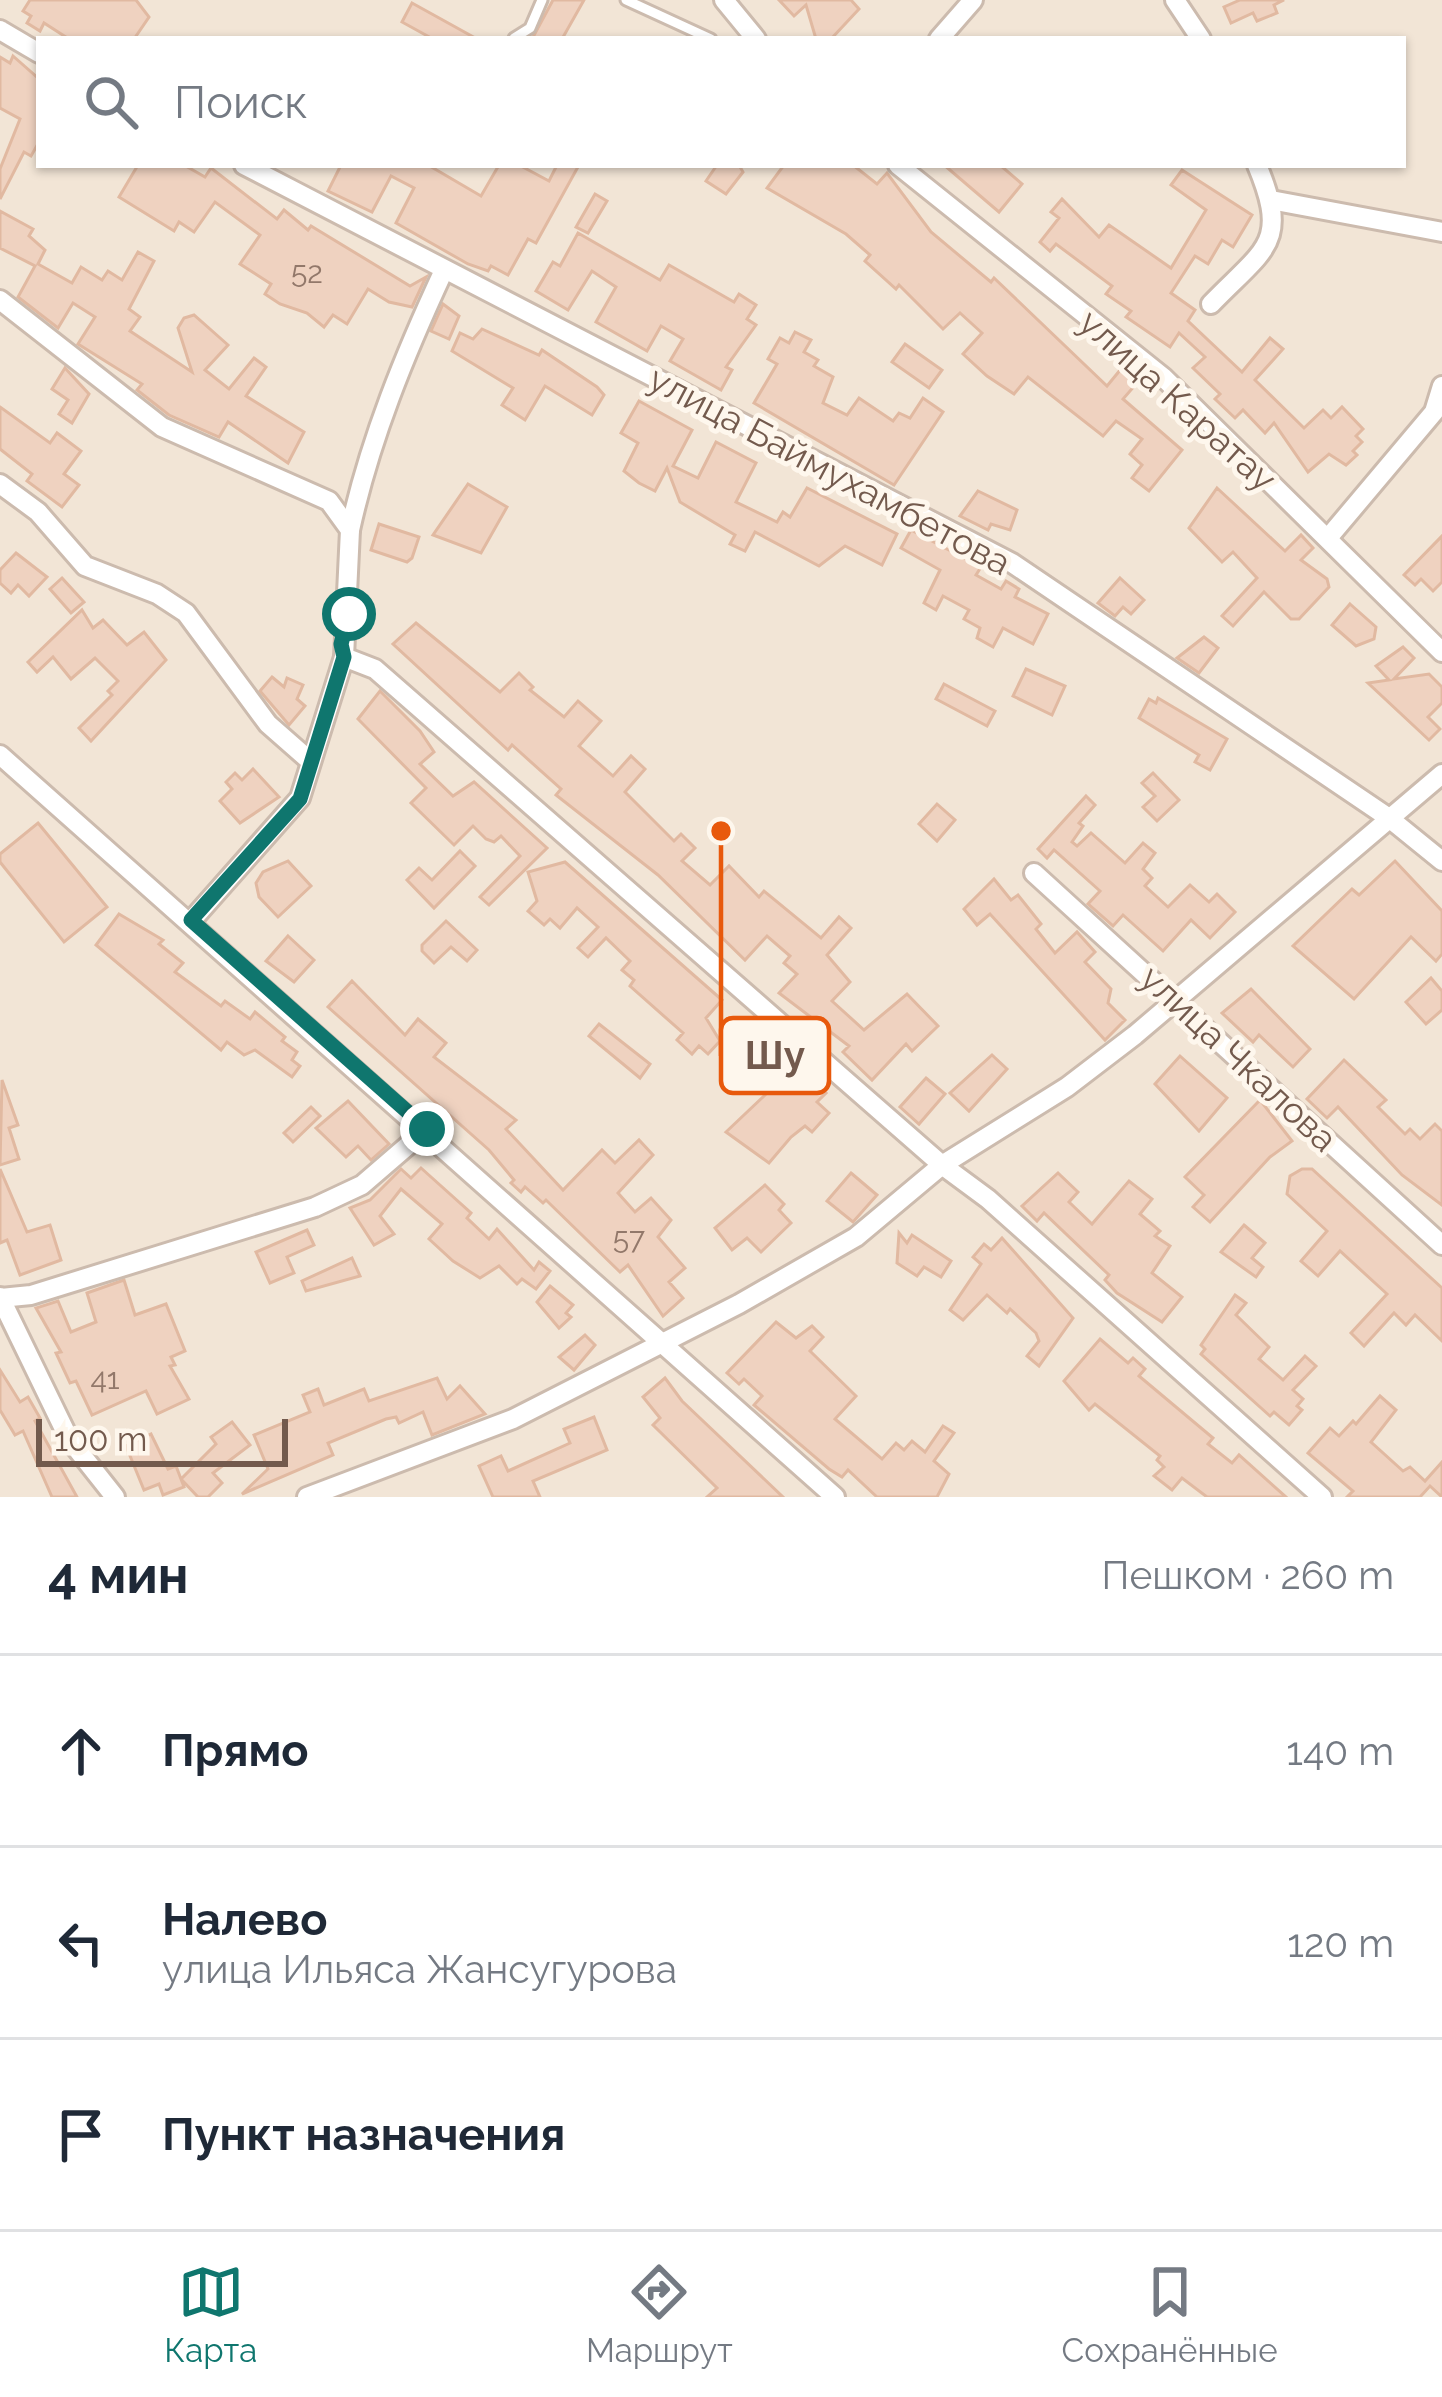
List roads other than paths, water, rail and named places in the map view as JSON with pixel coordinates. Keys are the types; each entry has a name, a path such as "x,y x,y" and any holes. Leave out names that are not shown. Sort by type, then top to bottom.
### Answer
{"street":[{"path":"724,0 754,36"},
{"path":"941,36 973,0"},
{"path":"1174,0 1199,36"},
{"path":"0,30 36,51"},
{"name":"улица Баймухамбетова","path":"250,168 1012,563 1390,818 1442,861"},
{"name":"улица Каратау","path":"902,168 1163,377 1442,652"},
{"path":"1211,304 1265,248 1275,229 1271,200 1258,168"},
{"path":"1271,200 1442,232"},
{"path":"191,920 300,799 344,657 350,530 362,473 397,375 444,270"},
{"path":"0,300 162,428 329,501 350,530"},
{"path":"1328,538 1434,412 1442,386"},
{"path":"0,484 38,512 85,566 157,594 186,613 268,724 309,760"},
{"path":"344,657 375,669 941,1165 988,1199 1322,1497"},
{"path":"0,754 427,1129 835,1497"},
{"path":"308,1497 512,1419 664,1343 856,1237 941,1165 1067,1088 1442,774"},
{"name":"улица Чкалова","path":"1034,873 1176,997 1442,1245"},
{"path":"115,1497 69,1439 0,1298 32,1295 316,1207 362,1185 427,1129"}],"lane":[{"path":"517,36 530,28 542,0"},
{"path":"626,0 704,36"}],"place":[{"name":"Шу","path":"721,831"}]}
